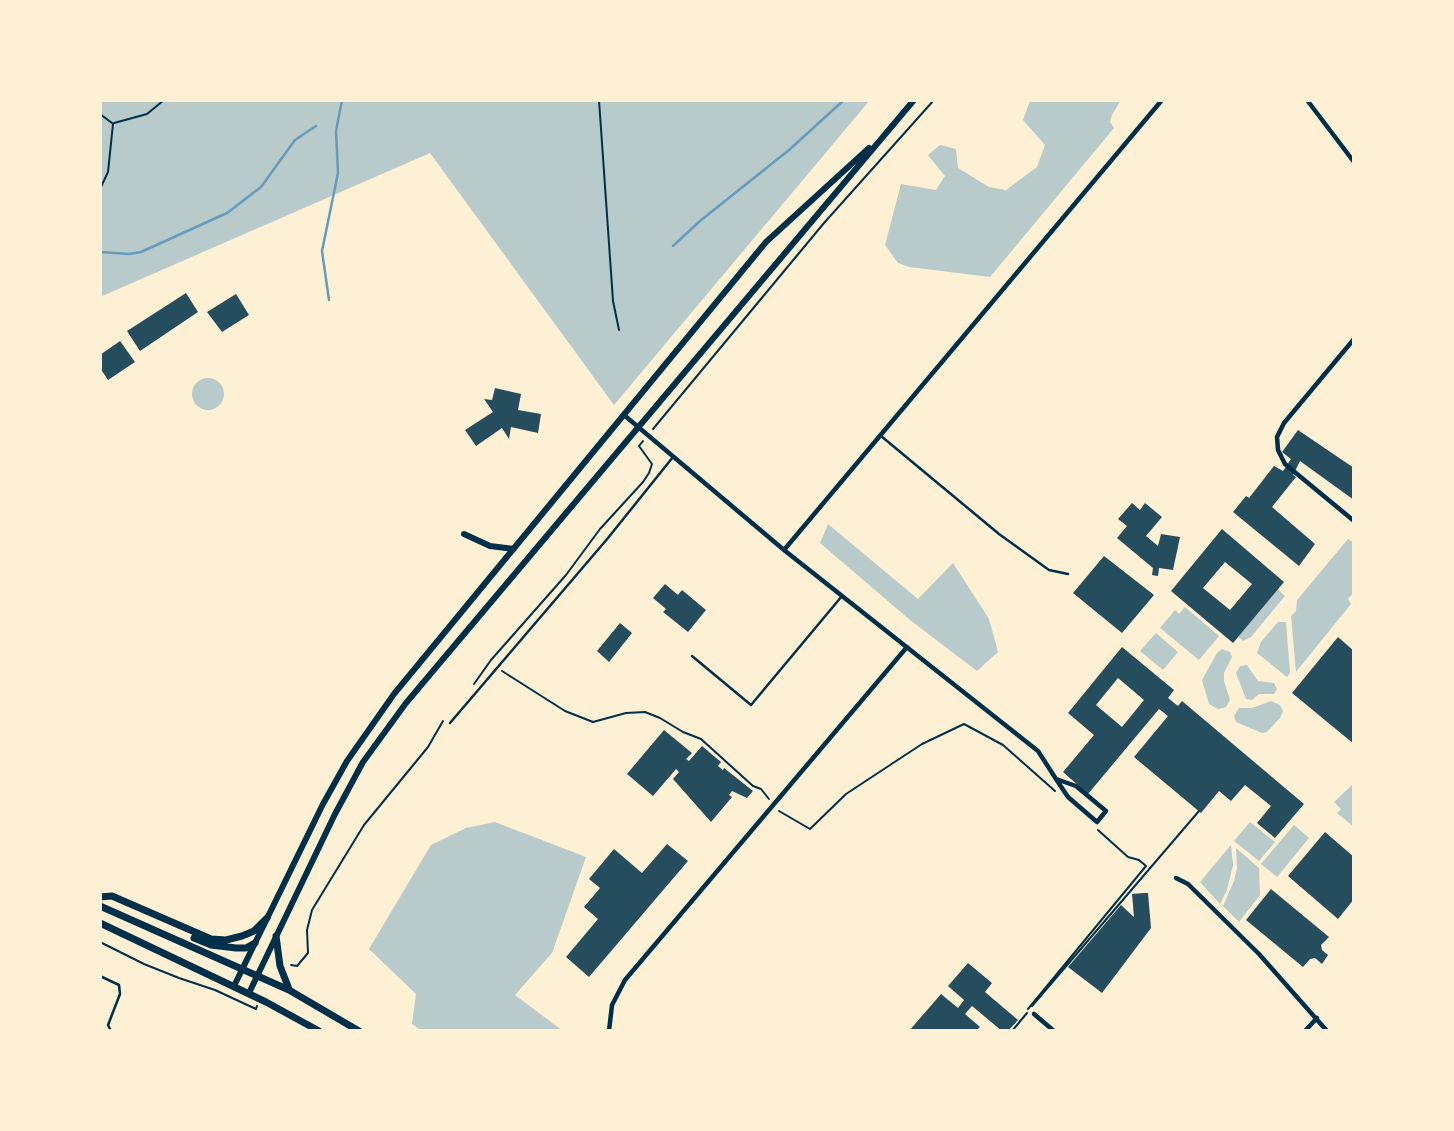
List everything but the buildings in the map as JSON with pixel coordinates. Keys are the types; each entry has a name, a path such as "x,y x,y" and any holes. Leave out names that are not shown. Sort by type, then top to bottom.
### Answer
{"main road":[{"path":"100,897 113,895 211,939 226,940 242,936 254,931 267,918"},
{"path":"100,906 289,990 359,1031"},
{"path":"131,920 152,919 211,945 246,948 255,943"},
{"path":"100,923 249,993 319,1031"},
{"path":"276,936 280,967 289,990"}],"street":[{"path":"249,993 363,762 419,685 914,100"},
{"path":"785,550 1162,100"},
{"path":"1307,100 1354,162"},
{"path":"234,986 323,804 347,761 394,694 766,242 894,124"},
{"path":"1354,340 1284,423 1278,437 1278,450 1285,464 1354,522"},
{"path":"624,415 785,550 1038,751 1056,779 1068,797 1097,821 1105,811 1076,786 1056,779"},
{"path":"464,534 490,546 514,549"},
{"path":"609,1031 612,1005 625,980 907,647"},
{"path":"1176,878 1188,884 1250,946 1327,1031"},
{"path":"1034,1014 1054,1031"},
{"path":"1305,1031 1317,1018"}],"lane":[{"path":"881,436 999,534 1049,570 1068,574"},
{"path":"450,723 674,457"},
{"path":"692,656 751,705 842,596"},
{"path":"100,976 119,985 120,994 108,1025 111,1031"}],"path":[{"path":"113,124 147,114 164,100"},
{"path":"598,100 613,301 619,330"},
{"path":"666,414 824,223 934,100"},
{"path":"100,114 113,124"},
{"path":"100,189 108,172 113,124"},
{"path":"472,687 491,660 566,575 600,529 643,482 652,464 639,446"},
{"path":"499,666 504,674 523,683 565,711 593,722 626,713 645,712 701,739 752,786 761,789 772,806 810,829 846,794 922,744 964,724"},
{"path":"280,967 298,966 304,961 308,953 307,930 312,910 372,814 428,747 447,716"},
{"path":"1012,1031 1199,811"},
{"path":"1028,1009 1146,866"},
{"path":"100,942 144,964 215,989 256,1009"}],"shaded area":[{"path":"100,100 870,100 614,405 430,153 100,297"},
{"path":"1121,100 1110,122 1114,128 990,277 909,267 898,263 885,245 901,184 936,190 945,176 928,155 940,145 956,149 958,168 989,187 1006,190 1037,167 1045,145 1023,120 1030,101"},
{"path":"208,378 219,383 224,394 219,405 208,410 197,405 192,394 197,383"},
{"path":"828,524 918,599 953,563 989,619 998,652 977,671 910,620 820,543"},
{"path":"1348,539 1354,543 1354,592 1348,599 1351,604 1296,672 1291,616 1296,611 1297,600"},
{"path":"1277,589 1285,596 1251,637 1243,641 1238,636"},
{"path":"1185,607 1219,636 1199,660 1160,628 1175,610 1179,614"},
{"path":"1278,622 1286,622 1290,673 1287,677 1257,653 1261,642"},
{"path":"1156,633 1178,652 1163,670 1140,651"},
{"path":"1222,649 1230,652 1232,657 1224,673 1230,700 1226,707 1218,709 1209,704 1202,680"},
{"path":"1247,665 1258,681 1274,683 1277,689 1274,694 1259,694 1252,700 1246,699 1236,673 1240,666"},
{"path":"1271,701 1280,705 1283,711 1267,732 1262,733 1236,722 1234,716 1239,708 1252,708"},
{"path":"1354,783 1354,827 1337,813 1341,809 1334,802"},
{"path":"495,822 586,857 552,953 515,995 563,1031 422,1031 412,1024 416,994 369,949 431,845 466,828"},
{"path":"1250,822 1275,842 1259,861 1234,841"},
{"path":"1294,825 1309,838 1277,877 1261,864"},
{"path":"1231,845 1233,865 1227,890 1220,904 1200,882"},
{"path":"1236,848 1259,868 1260,895 1239,922 1223,906 1237,868"}],"waterway":[{"path":"329,300 322,251 338,173 336,131 342,100"},
{"path":"673,246 789,150 844,100"},
{"path":"100,252 141,252 227,213 261,187 295,140 316,126"}]}
